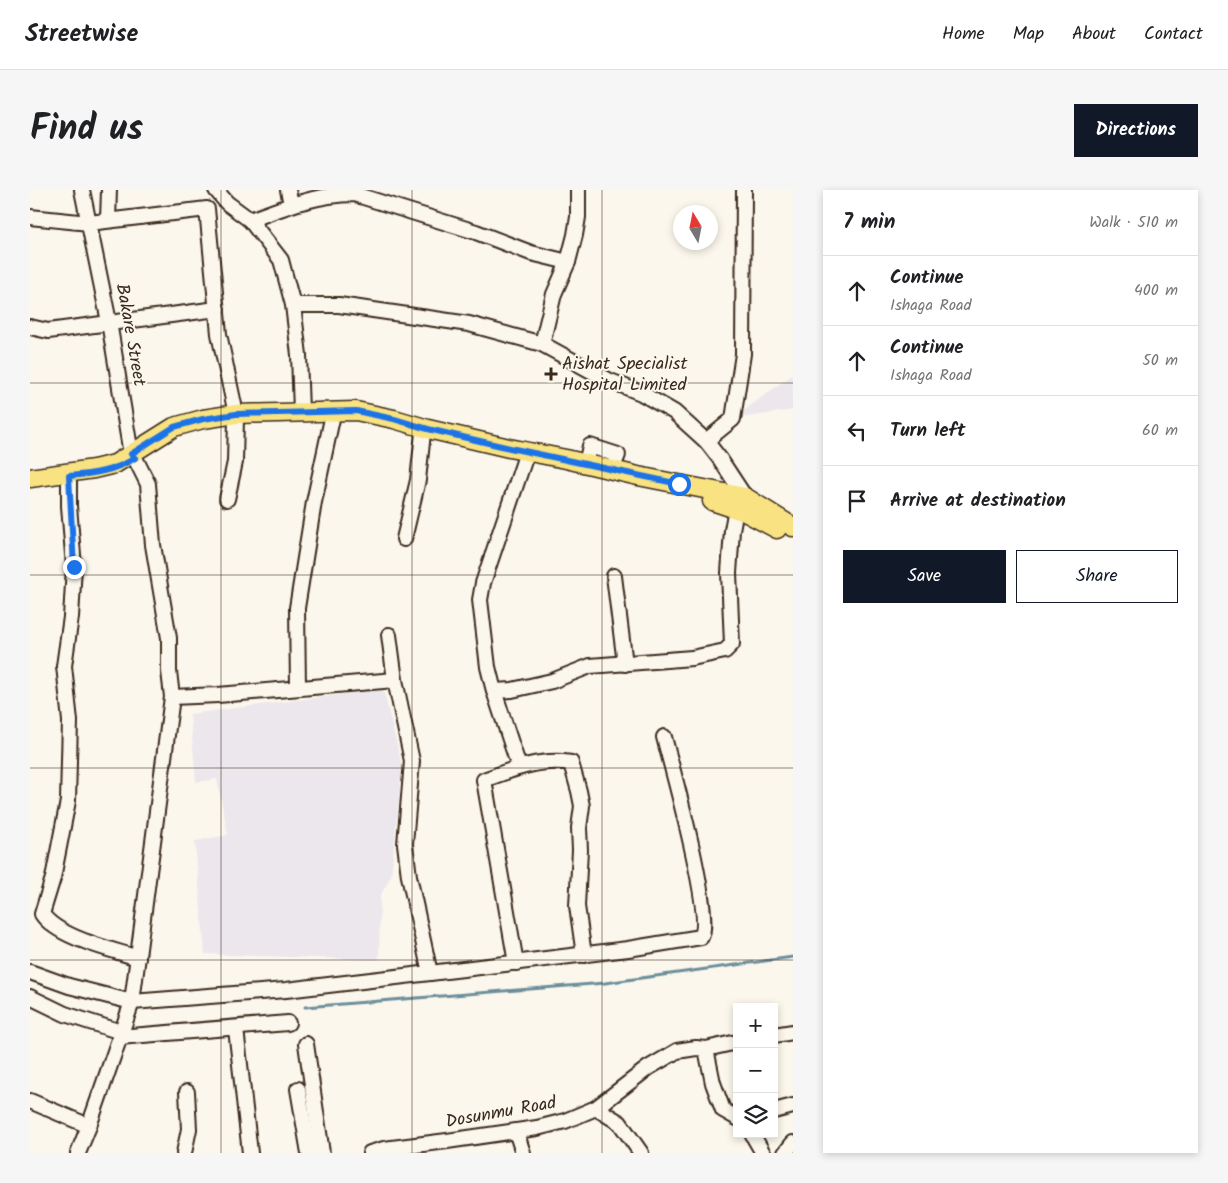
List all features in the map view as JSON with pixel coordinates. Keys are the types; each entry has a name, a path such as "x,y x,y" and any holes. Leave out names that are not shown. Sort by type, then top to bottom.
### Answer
{"main road":[{"path":"30,481 85,475 124,465 133,456 174,427 185,423 236,416 356,411 612,470 741,503 793,527"},
{"path":"236,416 332,414 388,422 471,445 526,455 642,483 741,503 793,537"},
{"path":"30,481 106,467 133,456"}],"street":[{"name":"Bakare Street","path":"78,1153 132,1002 172,698 169,671 169,638 154,545 148,484 133,456 109,322 82,190"},
{"path":"108,220 109,190"},
{"path":"209,190 207,209 219,334 236,416 235,462 227,499"},
{"path":"216,190 227,203 250,220 280,260 293,304 299,355 301,412"},
{"path":"288,190 291,204"},
{"path":"542,344 554,294 568,262 578,217 578,190"},
{"path":"706,441 733,419 743,354 744,190"},
{"path":"250,220 291,204 335,194 354,194 476,232 531,253 568,262"},
{"path":"30,217 90,223 207,209"},
{"path":"293,304 340,305 460,323 542,344 608,380 642,393 660,403 689,424 720,458 741,503 732,530 729,573 732,644 725,650 692,658 590,666 552,681 512,690 494,691"},
{"path":"30,327 48,331 217,309"},
{"path":"298,687 297,608 314,502 332,414"},
{"path":"404,539 418,480 423,433"},
{"path":"519,767 488,667 480,600 483,583 526,455"},
{"path":"69,476 74,567 71,617 64,666 70,721 68,801 53,878 42,914 47,921 78,938 138,958"},
{"path":"614,576 625,664"},
{"path":"389,635 395,680 412,761 404,844 430,973"},
{"path":"172,698 218,696 298,687 395,680"},
{"path":"30,972 69,986 132,1002 286,990 584,955 662,945 701,937 704,932 702,904 689,832 664,737"},
{"path":"516,963 484,780 519,767 548,761 571,763 580,791 582,806 579,828 580,850 577,906 584,955"},
{"path":"30,997 65,1014 120,1035 236,1029 288,1023"},
{"path":"236,1029 250,1153"},
{"path":"778,1034 793,1032"},
{"name":"Dosunmu Road","path":"370,1153 384,1149 431,1148 565,1121 596,1108 629,1081 666,1056 677,1051 696,1048 706,1049 733,1043"},
{"path":"306,1044 322,1153"},
{"path":"706,1049 713,1083 723,1110 733,1116"},
{"path":"298,1090 309,1153"},
{"path":"184,1153 189,1129 187,1092"},
{"path":"30,1101 89,1126"},
{"path":"778,1110 793,1106"},
{"path":"596,1108 620,1123 641,1153"},
{"path":"516,1131 523,1153"},
{"path":"754,1138 763,1153"},
{"path":"785,1153 793,1143"}],"shaded area":[{"path":"793,374 793,410 733,419"},
{"path":"383,689 402,766 391,876 380,896 379,960 205,954 195,841 228,835 217,779 196,782 190,714"}],"waterway":[{"path":"305,1007 605,983 793,957"}],"place":[{"name":"Aishat Specialist Hospital Limited","path":"551,374"}],"route":[{"path":"74,567 74,546 69,506 69,476 85,475 124,465 135,458 131,454 174,427 203,419 236,414 356,411 510,448 566,458 679,484"}]}
